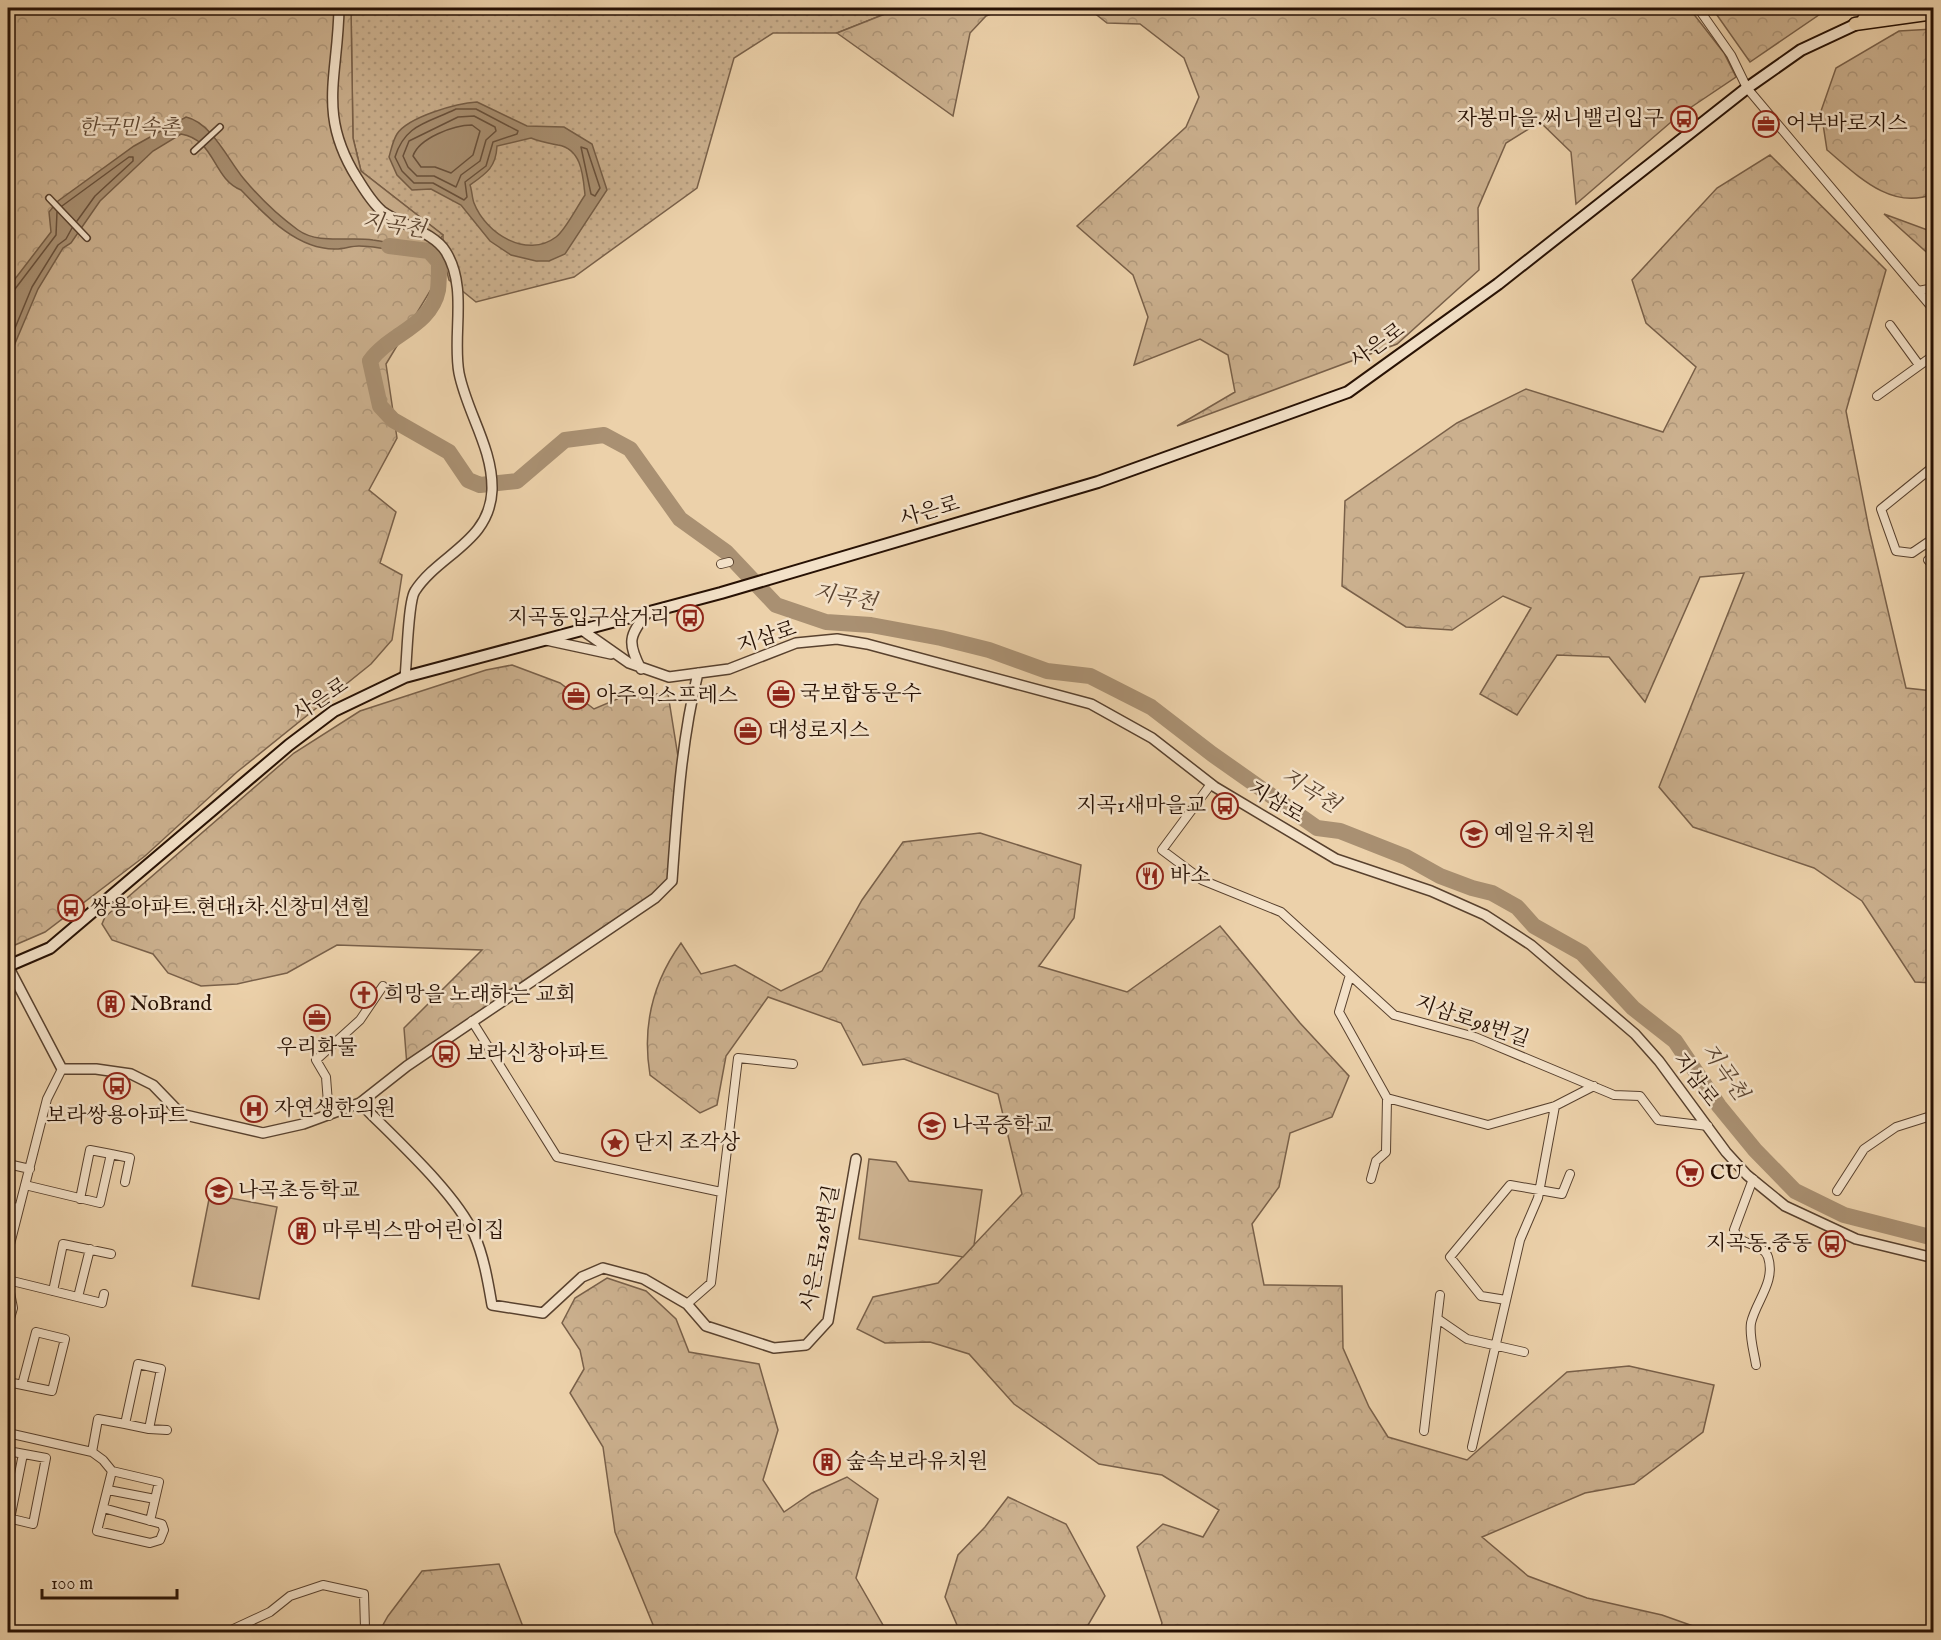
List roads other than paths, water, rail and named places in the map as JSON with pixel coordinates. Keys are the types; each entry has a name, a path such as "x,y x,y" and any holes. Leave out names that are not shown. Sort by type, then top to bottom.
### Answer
{"highway":[{"path":"1855,24 1886,8"},
{"path":"1855,24 1934,13"}],"main road":[{"name":"사은로","path":"8,966 50,948 289,745 334,711 405,677 721,593 1098,482 1348,392 1498,284 1747,88 1801,51 1855,24 1911,8"}],"street":[{"path":"339,8 332,103 333,127 345,159 380,209 437,242 446,252 453,267 458,302 459,371 466,398 486,447 492,492 486,515 477,533 461,550 432,572 413,593 405,677"},
{"path":"1698,8 1731,55 1747,88 1934,310"},
{"path":"194,151 220,127"},
{"path":"49,198 87,238"},
{"path":"1918,291 1934,288"},
{"path":"1890,325 1919,365"},
{"path":"1877,396 1934,355"},
{"path":"1934,466 1881,508 1896,551 1912,552 1934,538"},
{"path":"1934,555 1928,560 1934,567"},
{"path":"641,669 633,653 631,637 647,613"},
{"name":"지삼로","path":"582,630 614,654 641,669 669,677 729,669 796,643 837,639 867,644 1091,704 1152,738 1211,784 1336,859 1431,891 1474,910 1531,945 1635,1034 1659,1061 1726,1152 1785,1206 1847,1235 1934,1258"},
{"path":"546,640 614,654"},
{"path":"62,1070 96,1069 131,1074 153,1085 181,1114 263,1133 329,1116 360,1103 407,1065 655,898 672,881 680,769 687,716 698,673"},
{"name":"지삼로98번길","path":"1211,784 1162,850 1202,880 1281,912 1394,1015 1475,1037 1614,1095 1640,1096 1658,1120 1708,1126"},
{"path":"8,966 62,1070"},
{"path":"1350,975 1339,1012 1387,1098 1386,1152 1376,1161 1371,1179"},
{"path":"329,1116 326,1077 316,1060 360,1020 383,986"},
{"path":"472,1022 557,1157 721,1192"},
{"path":"687,1304 711,1283 738,1058 793,1064"},
{"path":"8,1252 17,1208 30,1169 47,1099 62,1070"},
{"path":"1387,1098 1488,1125 1555,1106 1594,1086"},
{"name":"사은로126번길","path":"360,1103 424,1167 474,1233 486,1270 492,1305 543,1313 582,1277 603,1268 644,1279 687,1304 706,1326 774,1348 806,1345 828,1321 856,1159"},
{"path":"1472,1447 1520,1239 1539,1191 1555,1106"},
{"path":"1837,1191 1864,1149 1896,1126 1934,1115"},
{"path":"80,1199 90,1150 130,1158 125,1182"},
{"path":"25,1185 100,1203 111,1154"},
{"path":"8,1164 30,1169"},
{"path":"1506,1300 1480,1296 1450,1257 1509,1185 1562,1194 1569,1174"},
{"path":"1753,1179 1734,1230 1738,1239 1763,1250 1768,1256 1767,1287 1751,1322 1756,1365"},
{"path":"8,1206 17,1208"},
{"path":"53,1291 63,1244 111,1254"},
{"path":"78,1297 90,1249"},
{"path":"8,1325 13,1308 8,1281 102,1303 104,1294"},
{"path":"1424,1431 1440,1295"},
{"path":"1438,1319 1467,1339 1495,1348 1524,1352"},
{"path":"8,1382 22,1385 51,1391 65,1340 36,1332 22,1385"},
{"path":"125,1424 138,1364 153,1367 161,1369 149,1429"},
{"path":"92,1452 98,1419 149,1429 167,1430"},
{"path":"8,1433 92,1452 112,1471 159,1482 150,1521"},
{"path":"8,1450 46,1458 33,1524 9,1519 23,1454"},
{"path":"103,1508 162,1524 164,1530 160,1540 150,1544 97,1530 112,1471"},
{"path":"108,1490 155,1499"},
{"path":"227,1632 270,1612 290,1596 323,1585 364,1594 365,1628 361,1632"}],"water":[{"path":"477,102 527,126 564,127 592,144 607,190 565,254 549,261 536,261 511,255 490,241 461,205 431,189 412,190 397,175 389,157 397,134 411,122 422,117","holes":["531,138 566,148 572,152 580,164 585,195 560,234 545,243 533,245 509,240 488,224 474,203 470,185 490,169 495,159 497,146"]},
{"path":"186,117 212,134 238,171 263,200 306,235 325,239 373,240 414,248 393,250 359,246 339,249 322,248 295,238 224,177 201,144 181,134 153,151 100,201 71,243 63,248 38,289 8,360 8,288 51,232 49,212 58,201 134,146"}],"waterway":[{"name":"지곡천","path":"389,246 429,251 439,262 439,283 434,302 427,312 370,361 380,406 393,420 449,452 468,480 480,485 517,481 565,440 604,435 630,449 680,519 726,552 776,605 826,622 871,625 941,638 989,650 1047,671 1090,676 1151,707 1212,754 1317,828 1340,831 1406,857 1440,876 1492,893 1517,907 1534,926 1582,953 1633,1008 1675,1041 1719,1106 1755,1150 1795,1191 1844,1215 1934,1238"}],"place":[{"name":"자봉마을.써니밸리입구","path":"1684,119"},
{"name":"어부바로지스","path":"1766,124"},
{"name":"지곡동입구삼거리","path":"690,618"},
{"name":"국보합동운수","path":"781,694"},
{"name":"아주익스프레스","path":"576,696"},
{"name":"대성로지스","path":"748,731"},
{"name":"지곡1새마을교","path":"1225,806"},
{"name":"예일유치원","path":"1474,834"},
{"name":"바소","path":"1150,876"},
{"name":"쌍용아파트.현대1차.신창미션힐","path":"71,908"},
{"name":"희망을 노래하는 교회","path":"364,995"},
{"name":"NoBrand","path":"111,1004"},
{"name":"우리화물","path":"317,1018"},
{"name":"보라신창아파트","path":"446,1054"},
{"name":"보라쌍용아파트","path":"117,1086"},
{"name":"자연생한의원","path":"254,1109"},
{"name":"나곡중학교","path":"932,1126"},
{"name":"단지 조각상","path":"615,1143"},
{"name":"CU","path":"1690,1173"},
{"name":"나곡초등학교","path":"219,1191"},
{"name":"마루빅스맘어린이집","path":"302,1231"},
{"name":"지곡동.중동","path":"1832,1244"},
{"name":"숲속보라유치원","path":"827,1462"}],"park label":[{"name":"한국민속촌","path":"129,128"}]}
